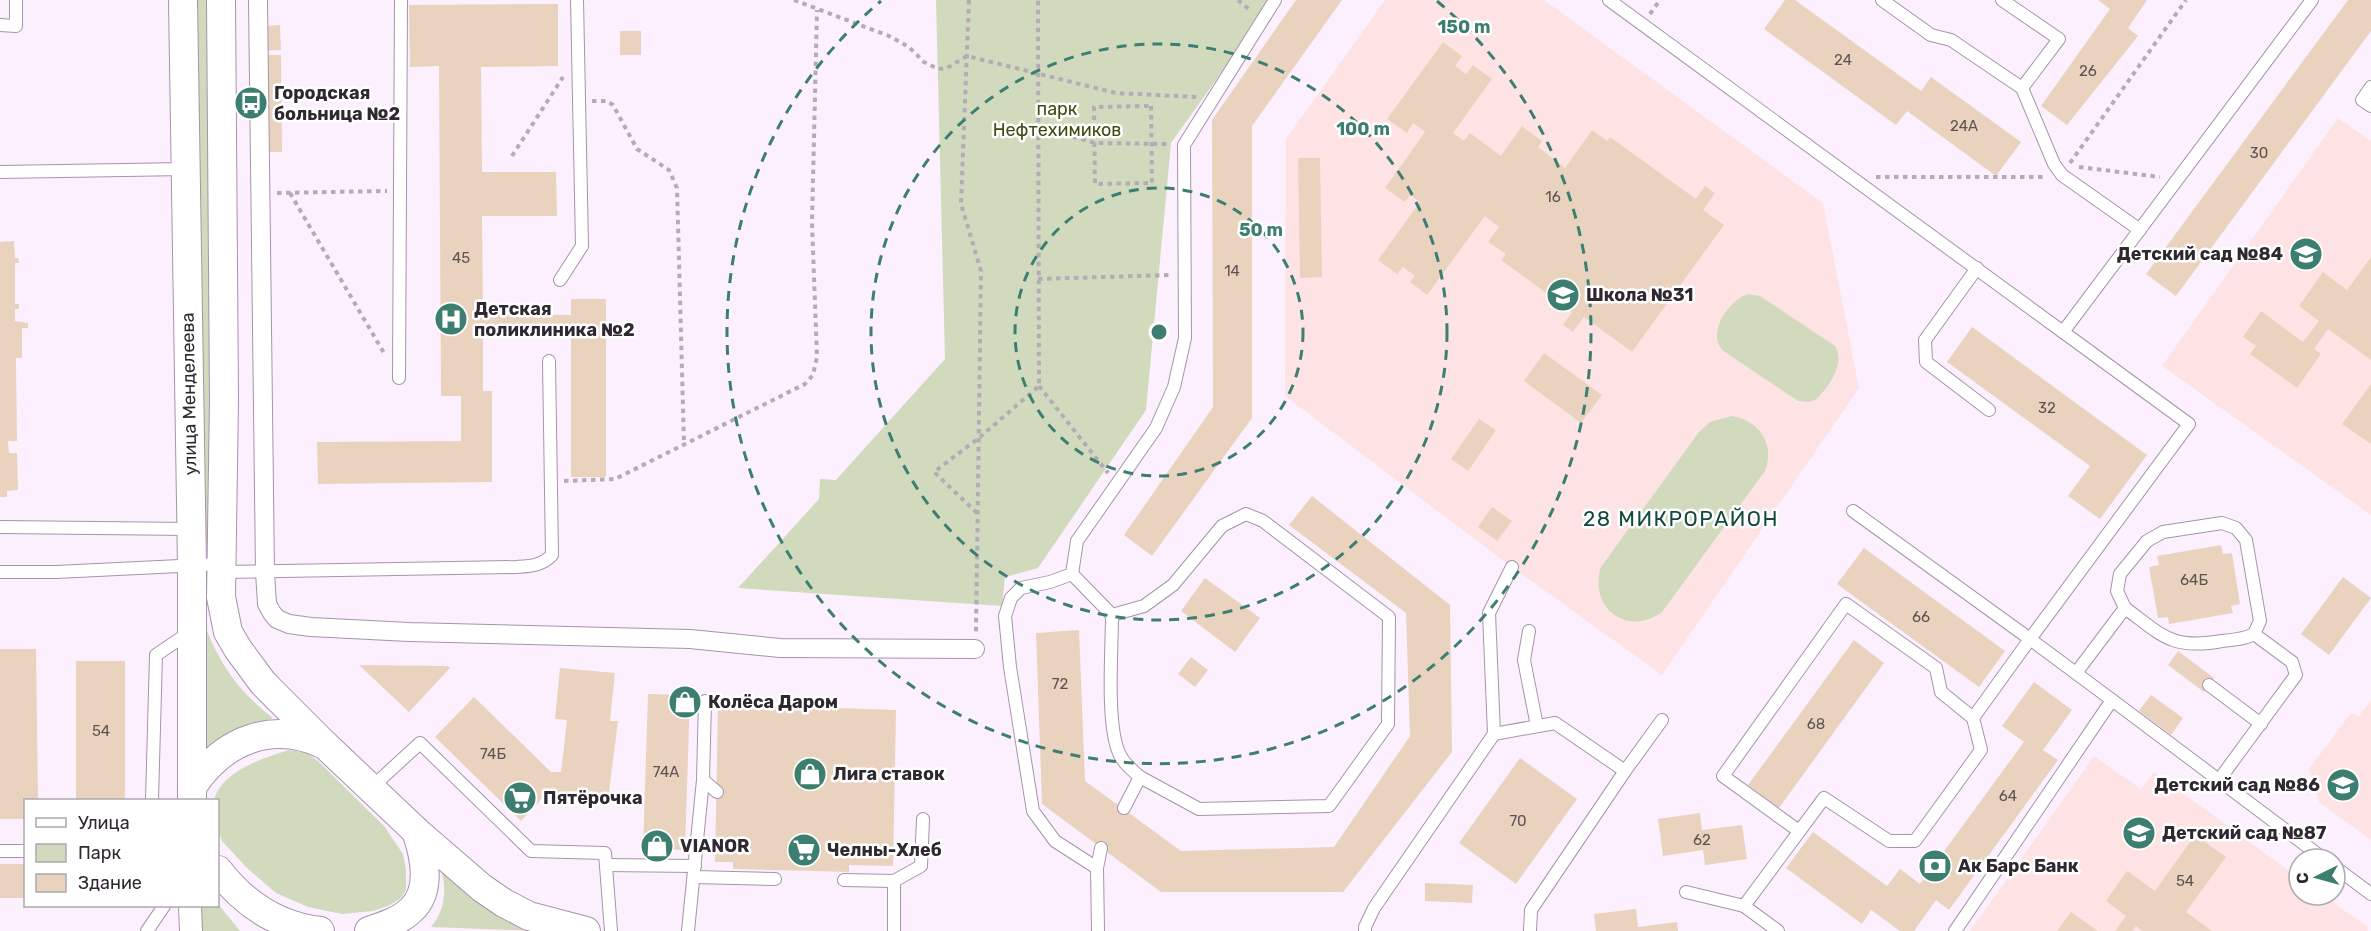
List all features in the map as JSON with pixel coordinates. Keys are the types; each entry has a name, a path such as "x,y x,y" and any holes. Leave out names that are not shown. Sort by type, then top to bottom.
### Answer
{"street":[{"name":"улица Менделеева","path":"183,0 192,566 192,794"},
{"name":"улица Менделеева","path":"221,0 224,400 220,597 228,632 262,683 416,831 482,888 529,916 586,931"},
{"path":"258,0 265,572 267,604 277,619 289,624 311,627 409,632 690,639 780,648 975,649"},
{"path":"192,794 210,764 235,746 262,735 282,733 308,737 325,745"},
{"path":"369,931 395,921 410,912 418,901 423,885 425,863 416,831"},
{"path":"219,871 246,902 265,914 308,930"},
{"path":"190,907 191,931"}],"lane":[{"path":"0,25 16,26 16,0"},
{"path":"399,378 401,0"},
{"path":"560,280 582,246 576,0"},
{"path":"1072,574 1077,541 1156,428 1174,387 1185,338 1184,145 1275,0"},
{"path":"1609,0 2189,424 1973,718"},
{"path":"1882,0 1931,35 1951,40 2022,88 2054,164 2062,175 2140,230"},
{"path":"2002,0 2059,39 2022,88"},
{"path":"2063,332 2107,266 2140,230 2312,0"},
{"path":"2371,87 2362,100 2371,106"},
{"path":"0,172 186,169"},
{"path":"1977,268 1925,340 1924,350 1926,362 1989,410"},
{"path":"0,572 192,566 265,572 538,565 552,555 549,361"},
{"path":"1853,511 2030,639 2308,847"},
{"path":"1072,574 1112,615 1113,728 1119,753 1127,766 1140,777 1199,809 1329,807 1388,724 1389,617 1263,521 1246,514 1222,526 1173,585 1144,606 1112,615"},
{"path":"2222,523 2236,528 2246,540 2260,621 2254,634 2247,638 2200,645 2183,644 2167,638 2125,608 2117,591 2120,574 2147,540 2163,532 2222,523"},
{"path":"0,527 190,529"},
{"path":"1365,931 1374,908 1494,734 1489,613 1512,567"},
{"path":"1072,574 1050,582 1021,588 1011,598 1005,616 1025,776 1033,811 1055,841 1096,868"},
{"path":"1744,906 1824,798 1889,841 1915,841 1981,750 1973,718 1941,692 1936,668 1846,604 1723,776 1798,831"},
{"path":"2076,674 2125,608"},
{"path":"152,799 156,655 191,631"},
{"path":"1530,631 1524,660 1537,726"},
{"path":"2219,780 2295,679 2292,662 2254,634"},
{"path":"2209,685 2261,724"},
{"path":"1955,931 2112,700"},
{"path":"688,931 704,780 705,701"},
{"path":"1530,931 1531,910 1662,720"},
{"path":"1494,734 1555,723 1625,771"},
{"path":"371,788 420,743 531,851 605,853 611,931"},
{"path":"1124,808 1140,777"},
{"path":"704,780 717,792"},
{"path":"844,879 894,880 921,866 923,819"},
{"path":"1098,931 1096,868 1101,848"},
{"path":"0,851 24,851"},
{"path":"606,865 776,879"},
{"path":"2347,876 2371,894"},
{"path":"894,880 894,931"},
{"path":"1686,892 1744,906 1778,931"},
{"path":"147,931 163,907"}],"path":[{"path":"794,0 889,36 909,47 924,62 938,69 947,68 967,56 1116,93 1214,98"},
{"path":"969,0 961,204 981,271 975,649"},
{"path":"1038,0 1039,386 1117,484"},
{"path":"2178,180 2069,165 2186,0"},
{"path":"552,481 615,479 805,384 813,375 817,357 812,223 817,10"},
{"path":"512,156 577,57"},
{"path":"578,101 607,102 613,105 637,149 669,170 677,188 684,444"},
{"path":"1151,106 1152,143 1152,183 1095,184 1094,107 1151,106"},
{"path":"1038,127 1095,143 1184,145"},
{"path":"1866,187 1877,176 2036,178 2062,175"},
{"path":"262,194 401,191"},
{"path":"290,193 399,378"},
{"path":"1038,279 1185,275"},
{"path":"977,513 934,472 979,438 1039,386"}],"shaded area":[{"name":"Школа №31","path":"1385,0 1544,0 1823,203 1859,388 1662,675 1512,567 1285,396 1286,139"},
{"name":"Детский сад №84","path":"2338,118 2371,141 2371,515 2162,366"},
{"name":"Детский сад №86","path":"2371,700 2371,840 2319,802 2309,769 2351,713 2359,716"},
{"name":"Детский сад №87","path":"2094,756 2141,789 2154,772 2287,869 2287,907 2340,907 2369,928 2367,931 1970,931"}],"green space":[{"path":"193,0 208,0 214,544 200,544"},
{"name":"парк Нефтехимиков","path":"936,0 1273,0 1171,143 1146,410 1038,568 1005,577 1002,606 738,588 819,499 820,479 836,480 945,359"},
{"path":"1748,294 1760,296 1835,346 1838,353 1837,368 1830,382 1815,400 1798,401 1722,350 1718,343 1718,326 1733,303"},
{"path":"1732,416 1750,423 1763,435 1768,452 1765,471 1662,612 1649,619 1636,622 1624,620 1605,606 1600,595 1598,581 1601,567 1699,432 1710,422"},
{"path":"205,625 210,639 232,677 261,709 273,718 249,727 201,758"},
{"path":"289,750 308,753 384,826 403,854 406,890 400,899 373,911 342,914 308,907 276,893 246,867 222,841 219,833 219,799 214,799 225,781 245,767"},
{"path":"440,865 462,889 484,907 509,921 540,931 431,927 440,913 444,898 444,882"},
{"path":"219,905 240,931 201,931 200,907"}],"building":[{"path":"1296,0 1342,0 1252,126 1252,418 1152,556 1124,535 1213,407 1212,120"},
{"path":"1785,0 1795,0 1921,91 1931,77 2021,142 1996,176 1907,111 1896,125 1764,29"},
{"path":"2098,0 2147,0 2128,28 2138,36 2067,125 2041,106 2110,9"},
{"path":"2348,0 2371,0 2371,31 2176,296 2146,274"},
{"path":"558,4 558,66 481,67 482,172 556,172 557,216 482,216 483,314 571,315 571,299 606,299 606,477 571,477 571,325 483,325 483,391 492,391 492,482 318,484 317,442 461,441 461,396 441,396 439,66 410,67 409,5"},
{"path":"280,25 281,50 264,51 264,26"},
{"path":"620,31 641,31 641,55 620,55"},
{"path":"1443,42 1462,56 1455,66 1466,74 1473,65 1492,79 1453,133 1464,141 1470,133 1501,156 1522,126 1542,141 1538,147 1565,168 1592,130 1607,141 1610,137 1696,199 1705,186 1715,193 1703,210 1724,225 1632,352 1584,317 1573,332 1563,325 1572,312 1501,260 1506,254 1488,242 1499,227 1485,216 1427,295 1410,282 1415,276 1403,267 1397,274 1378,260 1420,202 1410,195 1405,202 1385,188 1425,132 1413,123 1407,133 1387,119"},
{"path":"264,55 281,55 282,152 264,152"},
{"path":"1298,158 1320,158 1322,277 1300,278"},
{"path":"14,241 15,258 18,258 19,263 15,263 15,304 19,304 19,309 15,309 15,321 28,323 28,328 22,328 22,358 16,358 17,441 8,441 9,453 17,453 18,490 7,491 7,497 0,497 0,242"},
{"path":"2371,257 2371,360 2328,329 2314,349 2321,354 2297,388 2250,354 2256,346 2243,337 2261,311 2303,342 2319,321 2299,306 2323,272 2347,290"},
{"path":"1972,327 2147,455 2100,519 2068,496 2090,466 1947,362"},
{"path":"1544,353 1602,395 1581,423 1524,381"},
{"path":"2371,384 2371,444 2342,424"},
{"path":"1479,419 1496,430 1468,471 1451,459"},
{"path":"1312,496 1450,605 1452,752 1343,892 1161,892 1042,804 1036,633 1079,630 1085,781 1181,851 1334,847 1410,736 1406,613 1289,525"},
{"path":"1492,507 1512,521 1497,541 1478,527"},
{"path":"2221,545 2223,554 2232,553 2240,604 2231,606 2233,613 2169,624 2168,617 2158,618 2149,567 2159,565 2157,556"},
{"path":"1864,548 2005,651 1979,687 1837,584"},
{"path":"2343,577 2371,598 2329,655 2301,634"},
{"path":"1205,578 1260,618 1235,652 1181,611"},
{"path":"1854,640 1884,663 1779,808 1748,785"},
{"path":"0,649 36,649 38,799 24,799 24,819 0,819"},
{"path":"2178,651 2214,678 2204,692 2168,665"},
{"path":"1191,657 1208,670 1195,687 1178,674"},
{"path":"76,661 125,661 125,799 76,799"},
{"path":"359,665 448,666 450,668 409,712"},
{"path":"560,668 615,673 610,721 618,721 608,800 548,792 521,821 435,737 474,697 551,772 561,772 567,720 555,719"},
{"path":"2034,682 2072,710 2043,750 2058,760 1949,910 1936,900 1914,931 1900,931 1871,910 1862,924 1786,868 1813,832 1887,886 1900,869 1920,884 2024,742 2002,726"},
{"path":"648,694 690,695 685,850 643,849"},
{"path":"2151,695 2183,718 2171,735 2139,711"},
{"path":"718,704 896,710 893,866 849,865 849,872 733,869 733,862 715,862"},
{"path":"1520,758 1577,799 1516,884 1459,843"},
{"path":"1700,813 1702,830 1742,825 1747,859 1705,865 1703,850 1663,856 1658,819"},
{"path":"2195,835 2226,857 2186,912 2212,931 2142,931 2136,926 2132,931 2115,931 2126,916 2106,901 2127,871 2155,891"},
{"path":"0,864 24,864 24,898 0,898"},
{"path":"1425,883 1473,885 1472,903 1425,901"},
{"path":"1636,909 1638,927 1677,922 1678,931 1596,931 1594,914"},
{"path":"2071,912 2098,931 2057,931"}],"place":[{"name":"Городская больница №2","path":"251,103"},
{"name":"Детский сад №84","path":"2306,254"},
{"name":"Школа №31","path":"1563,295"},
{"name":"Детская поликлиника №2","path":"451,319"},
{"name":"Колёса Даром","path":"685,702"},
{"name":"Лига ставок","path":"810,774"},
{"name":"Детский сад №86","path":"2343,785"},
{"name":"Пятёрочка","path":"520,798"},
{"name":"Детский сад №87","path":"2139,833"},
{"name":"VIANOR","path":"657,846"},
{"name":"Челны-Хлеб","path":"804,850"},
{"name":"Ак Барс Банк","path":"1935,866"}],"district":[{"name":"28 МИКРОРАЙОН","path":"1681,519"}]}
